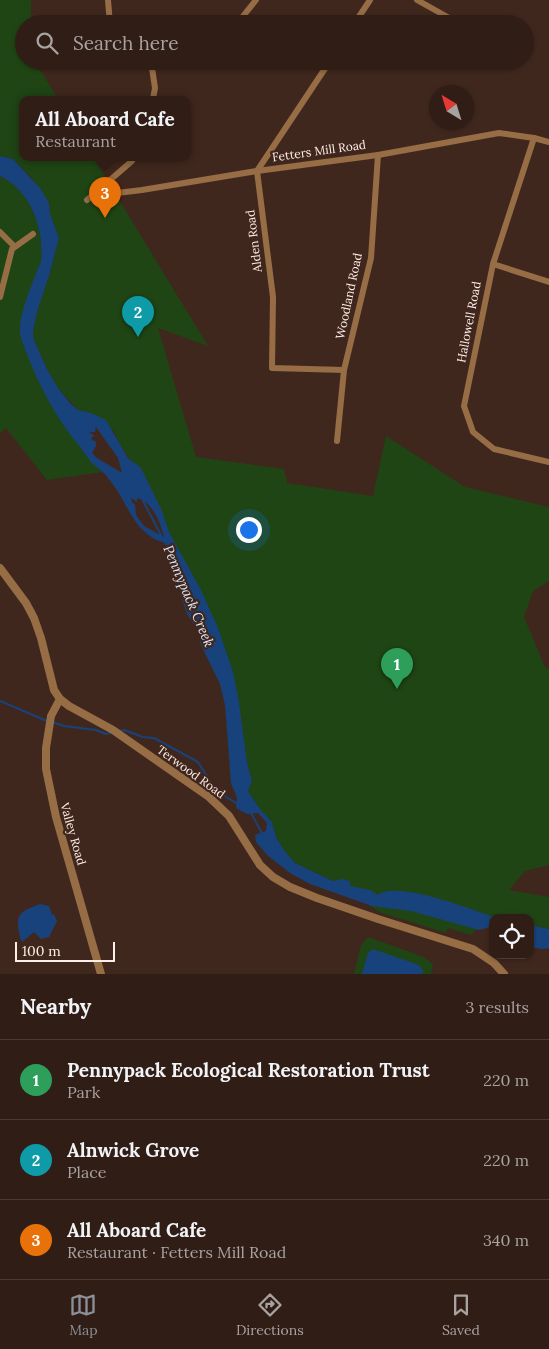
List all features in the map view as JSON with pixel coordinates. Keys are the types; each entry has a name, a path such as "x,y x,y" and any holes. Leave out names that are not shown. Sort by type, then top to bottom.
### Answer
{"street":[{"path":"108,0 109,15"},
{"path":"244,15 256,0"},
{"path":"360,15 370,0"},
{"path":"417,0 444,15"},
{"path":"152,70 155,88 154,96"},
{"path":"257,171 324,70"},
{"name":"Fetters Mill Road","path":"132,161 89,198 378,154 499,133 549,142"},
{"name":"Hallowell Road","path":"534,138 492,264 464,406 473,432 494,449 549,462"},
{"name":"Woodland Road","path":"337,441 344,370 370,258 378,154"},
{"name":"Alden Road","path":"257,171 273,297 272,368 344,370"},
{"path":"0,232 14,246"},
{"path":"0,297 10,253 14,246 33,234"},
{"path":"492,264 549,282"},
{"path":"0,568 34,618 54,690 60,699"},
{"name":"Valley Road","path":"60,699 51,716 45,762 49,790 101,974"},
{"name":"Terwood Road","path":"60,699 113,730 216,803 234,823 260,865 273,877 290,887 325,900 473,950 494,963 504,974"}],"green space":[{"path":"0,0 31,0 31,15 15,15 15,70 40,70 56,96 19,96 19,161 95,161 208,346 158,328 196,457 284,469 287,483 373,496 386,436 465,487 549,507 549,581 533,591 524,617 545,667 549,669 549,865 525,871 509,890 549,897 549,929 534,926 534,914 489,914 471,935 448,928 446,933 379,912 334,881 295,863 284,850 276,837 272,822 259,808 248,791 252,781 241,722 220,636 134,463 119,444 114,431 91,413 78,410 58,388 34,340 33,332 37,312 59,238 50,214 49,203 31,177 13,159 0,156"},
{"path":"0,176 19,188 27,199 38,223 42,250 41,261 29,293 20,335 40,384 59,418 91,461 102,472 47,480 6,428 0,433"},
{"path":"368,937 424,957 433,964 431,974 354,974 361,945"}],"water":[{"path":"0,156 13,159 40,188 49,203 50,214 59,238 37,312 33,332 34,340 47,369 58,388 70,403 78,410 91,413 106,420 128,458 141,468 162,511 169,532 201,590 218,628 233,672 247,762 252,781 248,791 259,808 272,822 276,837 284,850 295,863 333,881 342,879 350,881 350,886 370,890 378,895 388,891 402,891 454,903 489,916 489,927 479,930 411,911 372,906 310,884 290,873 267,855 256,842 255,835 266,831 267,823 258,813 247,814 236,808 237,798 231,783 225,705 220,684 200,643 201,632 187,613 175,567 166,545 149,536 139,526 113,484 90,461 64,426 43,390 20,336 21,317 41,261 41,248 38,224 33,212 20,191 0,176","holes":["96,427 118,458 122,473 92,453 96,442 91,439 95,436 89,432 95,432","131,498 137,502 137,498 143,500 152,508 164,537 144,526 136,515 135,504 132,503"]},
{"path":"40,904 49,906 52,915 54,914 57,921 49,937 41,939 34,932 22,942 18,925 19,917 24,911"},
{"path":"534,926 549,929 549,948 534,948"},
{"path":"373,949 419,965 423,971 422,974 362,974 368,953"}],"waterway":[{"name":"Pennypack Creek","path":"141,497 162,537"},
{"path":"0,701 47,721"},
{"path":"52,722 64,726 96,730 106,734 113,732"},
{"path":"120,731 124,730 143,737 154,738 198,762 216,791 238,804"},
{"name":"Pennypack Creek","path":"251,813 263,835"}],"place":[{"name":"All Aboard Cafe","path":"105,218"},
{"name":"Alnwick Grove","path":"138,337"},
{"name":"Pennypack Ecological Restoration Trust","path":"397,689"}]}
